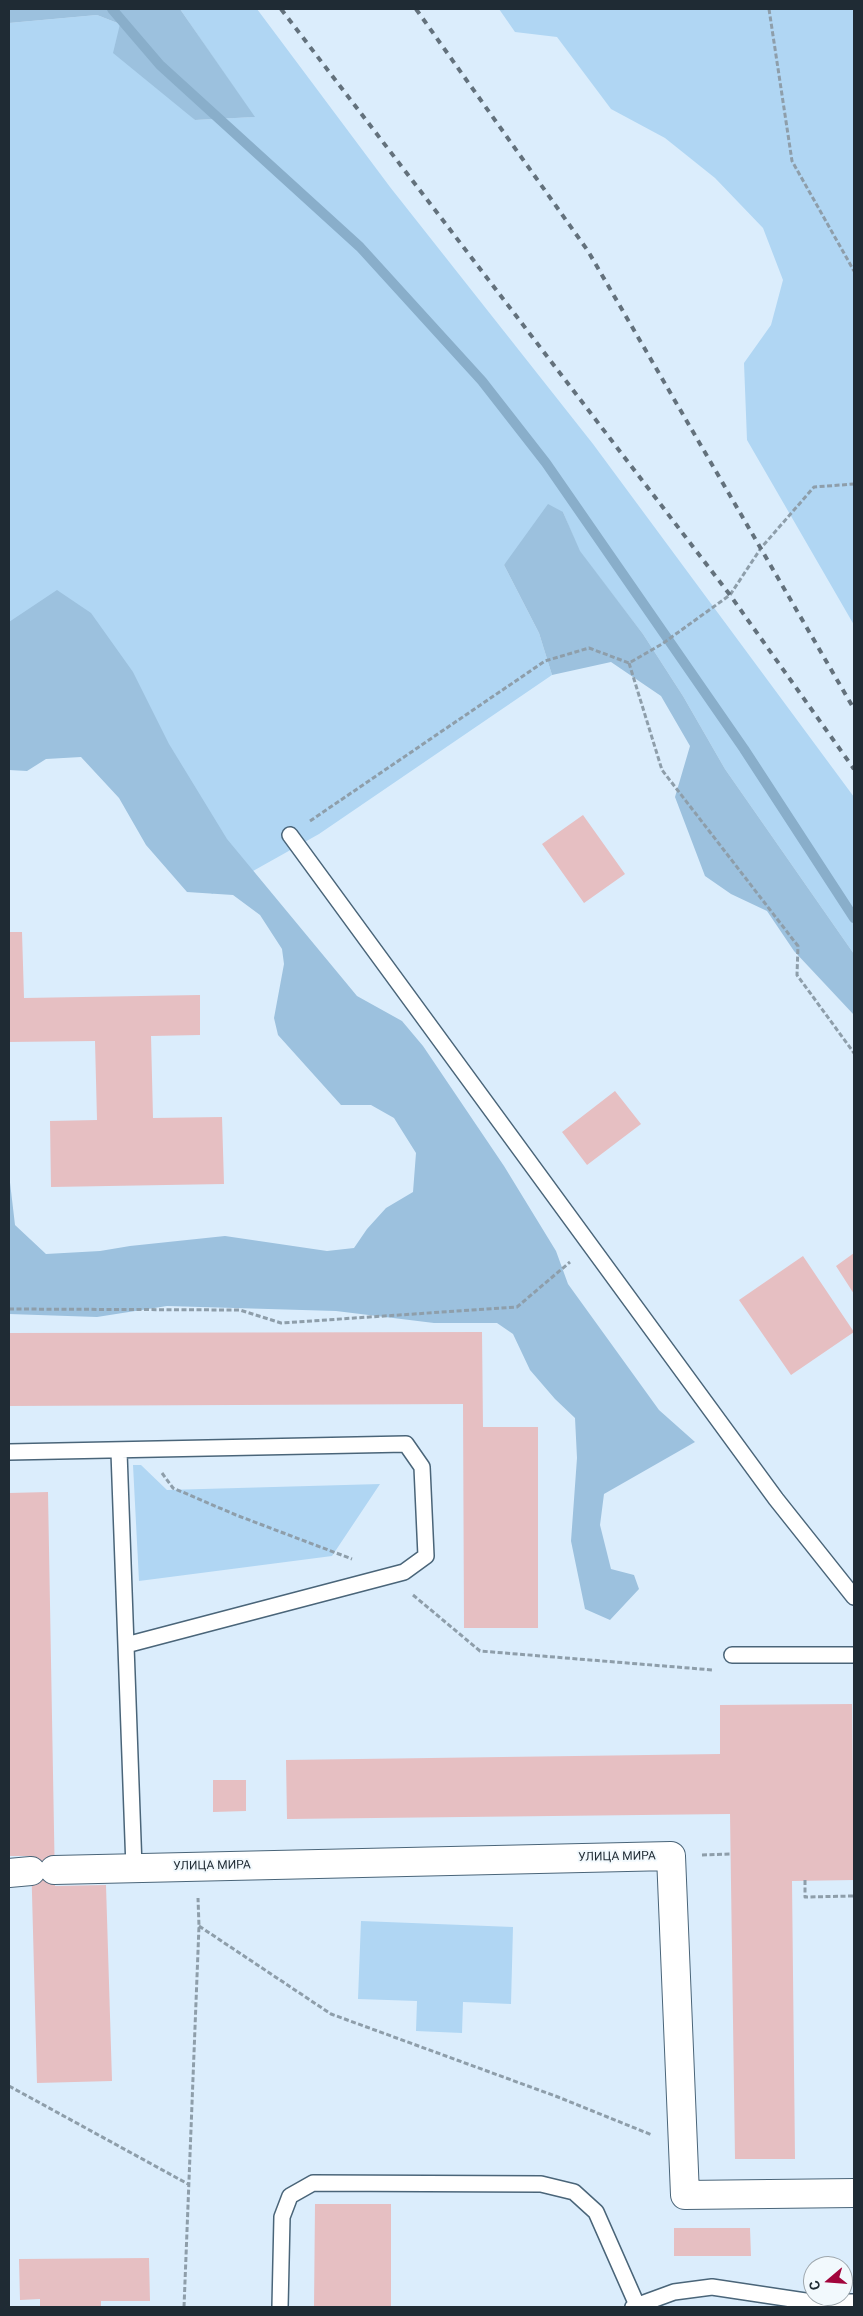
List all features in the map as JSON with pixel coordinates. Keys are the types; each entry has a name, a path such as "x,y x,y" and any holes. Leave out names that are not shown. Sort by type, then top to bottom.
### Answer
{"street":[{"name":"УЛИЦА МИРА","path":"31,1871 671,1856 685,2195 854,2193"}],"lane":[{"path":"290,835 776,1499 854,1597"},
{"path":"9,1452 119,1452 406,1444 422,1467 426,1556 404,1572 126,1645"},
{"path":"119,1452 134,1868"},
{"path":"732,1655 854,1655"},
{"path":"280,2307 282,2217 290,2196 313,2184 541,2184 574,2192 596,2212 635,2306 674,2292 712,2287 812,2302 854,2302"}],"path":[{"path":"768,9 792,161 854,271"},
{"path":"629,663 662,644 730,595 760,548 814,487 854,484"},
{"path":"290,835 545,661 589,648 629,663"},
{"path":"629,663 662,770 798,946 797,975 854,1053"},
{"path":"9,1309 240,1310 281,1323 517,1306 590,1245"},
{"path":"144,1451 173,1488 236,1515 380,1570 480,1651 716,1670 732,1655"},
{"path":"184,2307 199,1926 196,1867"},
{"path":"805,1880 805,1897 854,1896"},
{"path":"199,1926 331,2014 558,2097 682,2147"},
{"path":"9,2086 188,2184"}],"shaded area":[{"path":"9,9 180,9 255,117 195,120 113,53 120,24 97,15 9,23"},
{"path":"180,9 257,9 390,187 593,444 854,797 854,954 725,769 683,696 643,634 579,551 563,512 504,565 539,633 552,675 319,834 212,894 52,657 9,693 9,23 97,15 120,24 195,120 254,117"},
{"path":"499,9 854,9 854,625 747,440 744,363 771,325 783,280 763,228 715,178 665,138 611,109 557,37 515,32"},
{"path":"548,504 563,512 580,551 643,634 683,696 725,769 854,954 854,1015 794,951 767,911 731,894 705,876 675,797 690,746 661,696 611,662 552,675 539,633 504,565"},
{"path":"57,590 91,613 133,672 169,744 227,839 357,996 402,1021 423,1046 504,1166 556,1251 568,1284 659,1410 695,1442 604,1494 600,1525 611,1569 634,1575 639,1589 610,1620 585,1609 571,1541 577,1458 575,1418 555,1399 530,1370 513,1334 497,1323 434,1323 336,1311 167,1306 97,1317 9,1314 9,1174 15,1225 46,1254 100,1251 225,1236 327,1251 354,1248 367,1229 386,1208 413,1192 416,1153 394,1118 371,1105 341,1105 278,1035 274,1018 284,964 282,949 260,915 233,895 187,892 146,845 119,798 81,757 46,759 27,771 9,770 9,622"},
{"path":"133,1465 141,1465 167,1490 380,1484 332,1556 139,1581"},
{"path":"361,1921 513,1927 511,2004 463,2002 462,2033 416,2031 417,2001 358,1999"}],"building":[{"path":"583,815 625,874 584,903 542,844"},
{"path":"9,932 22,932 24,998 200,995 200,1035 151,1036 153,1118 222,1117 224,1184 51,1187 50,1121 97,1120 95,1041 9,1042"},
{"path":"615,1091 641,1124 587,1165 562,1132"},
{"path":"854,1253 854,1294 836,1266"},
{"path":"803,1256 854,1332 791,1375 739,1300"},
{"path":"482,1332 483,1427 538,1427 538,1628 464,1628 463,1404 9,1406 9,1333"},
{"path":"48,1492 55,1886 106,1885 112,2081 37,2083 31,1856 9,1856 9,1493"},
{"path":"852,1704 854,1880 792,1881 795,2159 735,2159 730,1814 287,1819 286,1760 720,1754 720,1705"},
{"path":"213,1780 246,1780 246,1811 213,1812"},
{"path":"315,2204 391,2204 391,2307 314,2307"},
{"path":"674,2228 750,2228 751,2256 674,2256"},
{"path":"149,2258 150,2301 101,2301 101,2307 40,2307 40,2299 20,2300 19,2259"}],"waterway":[{"path":"112,9 160,65 360,247 482,381 546,463 744,749 854,918"}],"railway":[{"path":"281,9 730,595 854,769"},
{"path":"416,9 588,251 854,709"}]}
